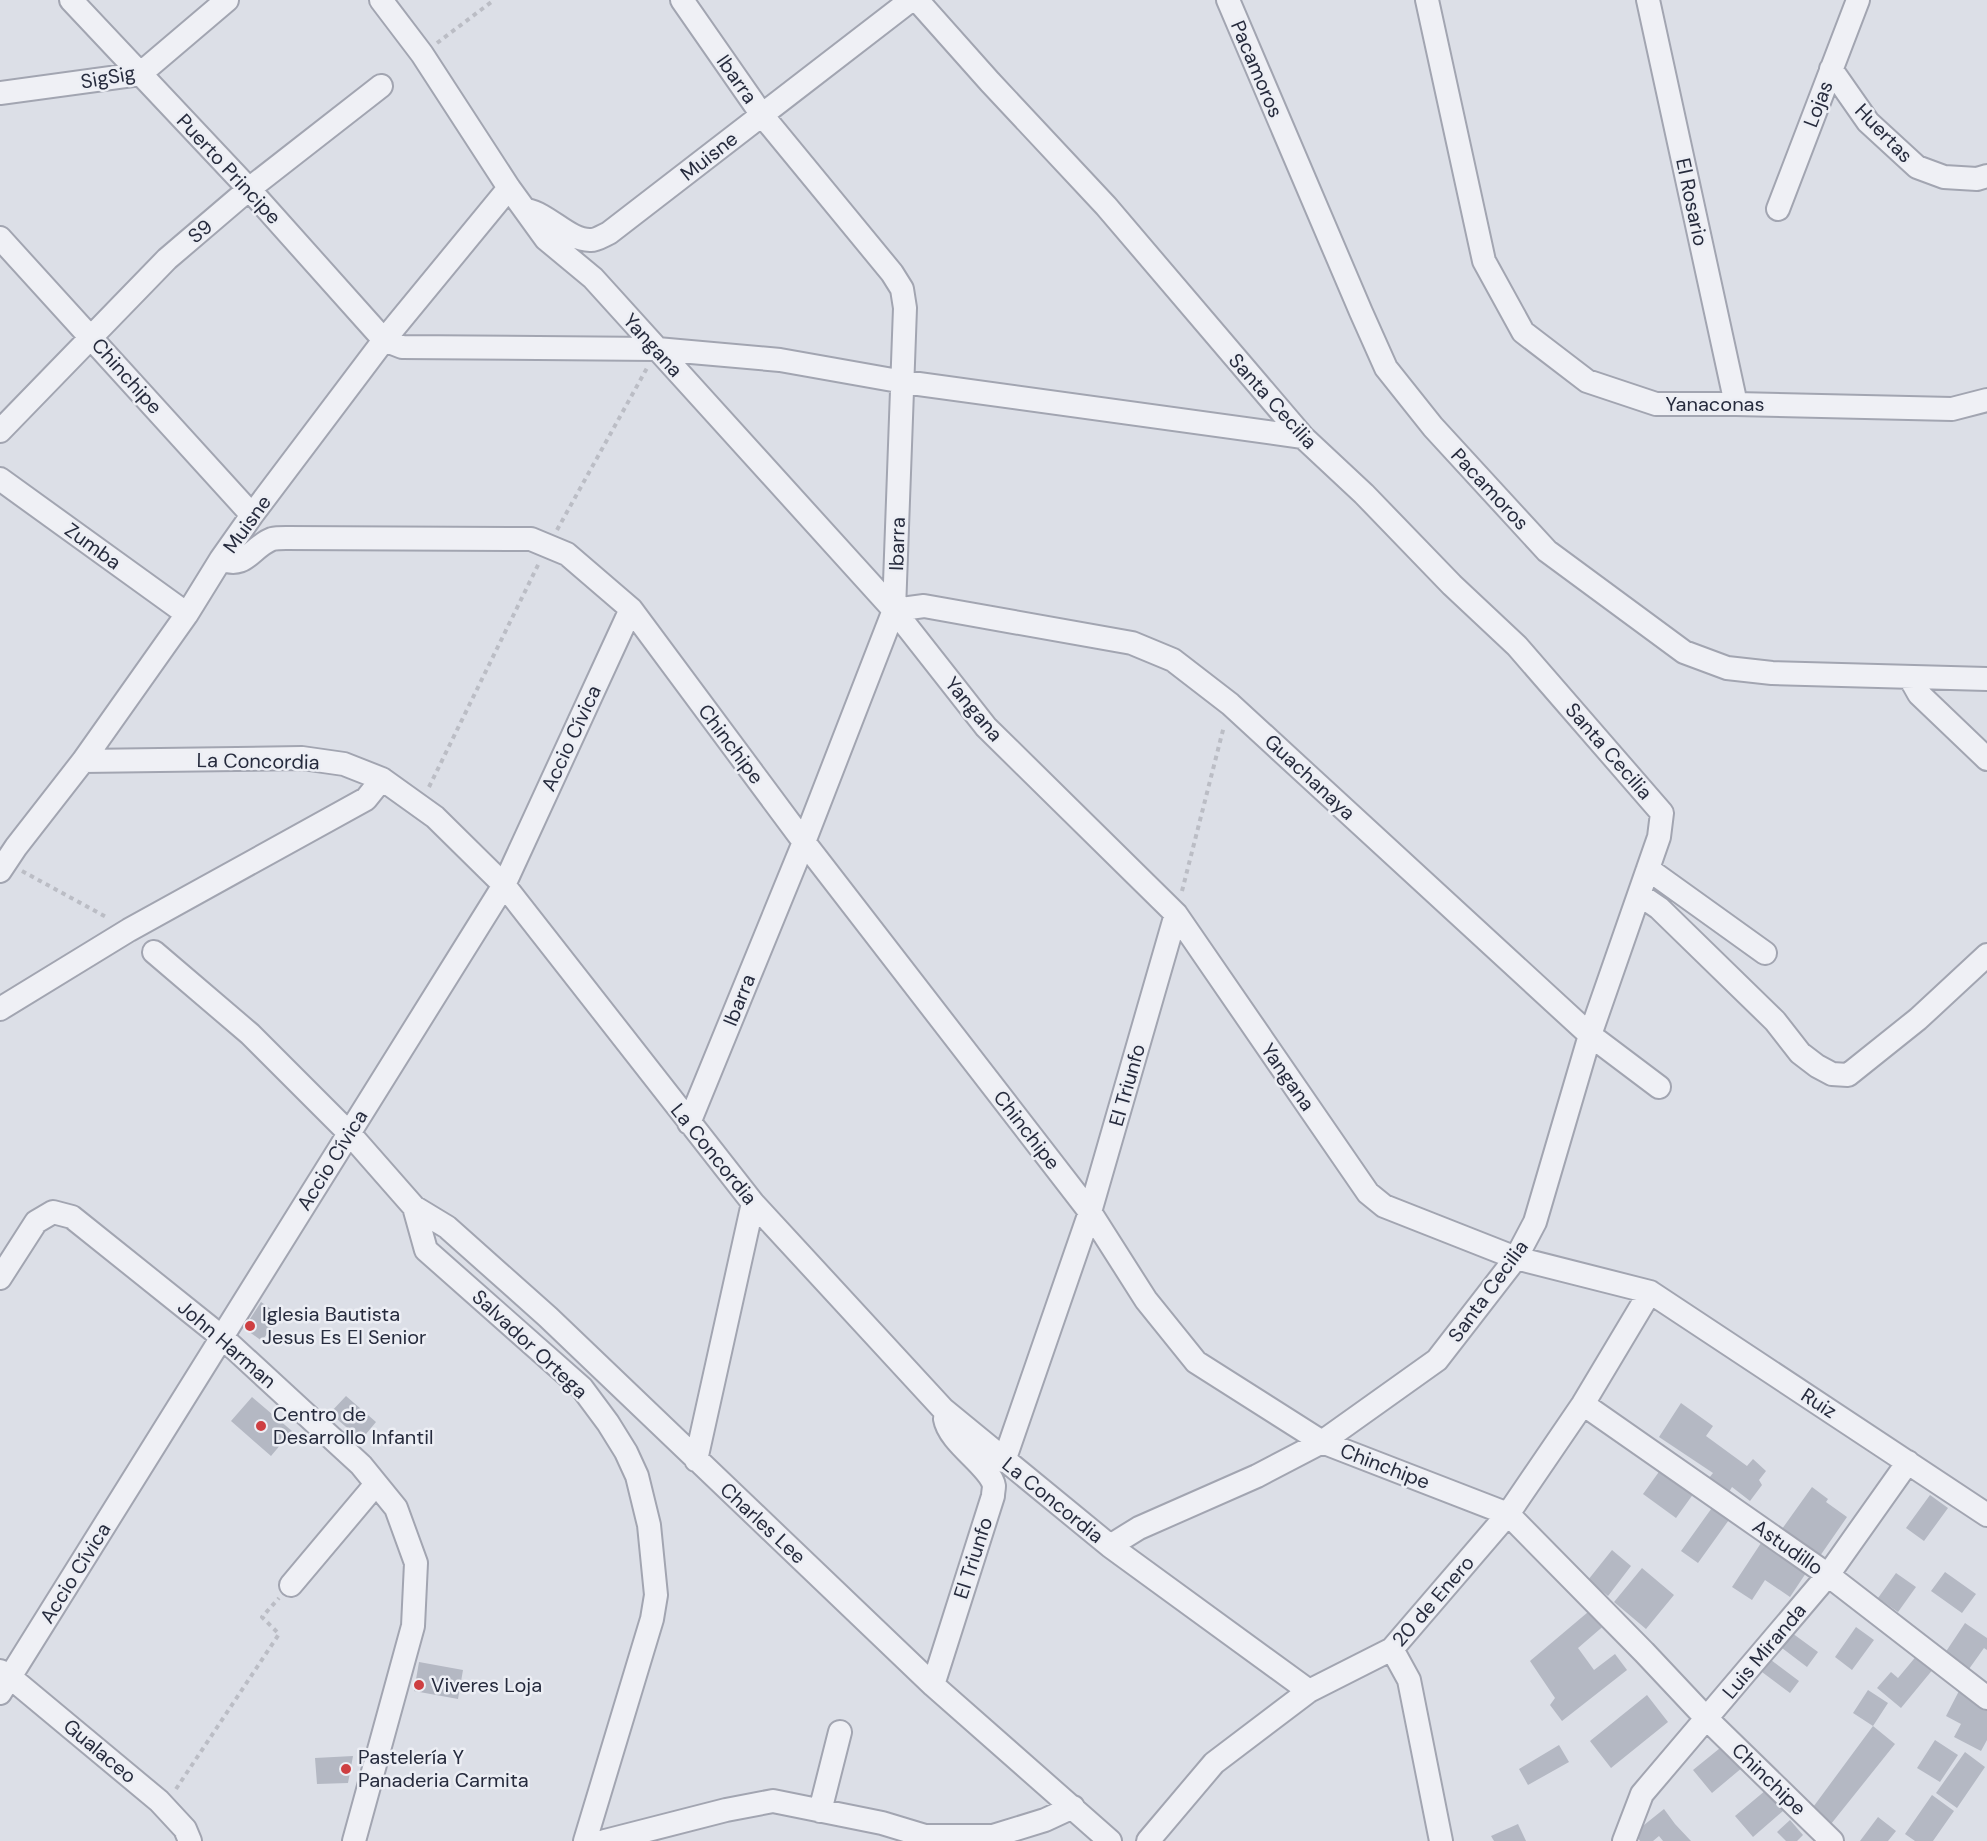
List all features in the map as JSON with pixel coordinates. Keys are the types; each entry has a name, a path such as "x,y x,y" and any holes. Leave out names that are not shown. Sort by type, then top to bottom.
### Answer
{"street":[{"name":"Puerto Principe","path":"71,0 249,189 384,340"},
{"name":"SigSig","path":"0,93 140,74 227,0"},
{"name":"Yangana","path":"381,0 422,54 509,188 546,239 593,278 894,610 986,727 1176,915 1368,1193 1384,1206 1516,1258 1650,1292"},
{"name":"Ibarra","path":"682,0 762,115 884,263 902,289 905,308 894,610 804,842 689,1123"},
{"name":"Muisne","path":"525,209 547,217 574,237 592,240 609,233 911,0"},
{"name":"Santa Cecilia","path":"917,0 1106,206 1303,437 1364,494 1452,585 1517,646 1662,813 1659,837 1590,1035 1535,1222 1516,1258 1437,1360 1322,1442 1257,1476 1139,1528 1110,1546"},
{"name":"Pacamoros","path":"1228,0 1386,368 1433,427 1547,550 1684,652 1727,668 1772,673 1987,679"},
{"name":"Yanaconas","path":"1427,0 1484,261 1523,332 1587,381 1656,405 1736,404 1952,409 1987,400"},
{"name":"El Rosario","path":"1648,0 1736,404"},
{"name":"Lojas","path":"1778,209 1858,0"},
{"name":"Huertas","path":"1831,69 1868,122 1917,167 1944,177 1977,179 1987,176"},
{"name":"S9","path":"0,431 166,259 249,189 381,86"},
{"name":"Muisne","path":"3,866 83,761 187,614 252,515 384,340 509,188"},
{"name":"Chinchipe","path":"0,238 252,515"},
{"path":"384,340 402,347 657,349 780,360 904,381 1303,437"},
{"name":"Zumba","path":"0,479 187,614"},
{"name":"Chinchipe","path":"221,559 231,564 240,562 273,539 531,539 567,554 631,609 804,842 1090,1212 1146,1300 1196,1362 1322,1442 1508,1514 1707,1719 1832,1841"},
{"name":"Guachanaya","path":"894,610 924,606 1132,643 1173,660 1230,704 1590,1035 1659,1087"},
{"name":"Accio Cívica","path":"3,1680 223,1338 504,885 631,609"},
{"path":"1910,678 1919,694 1987,759"},
{"name":"La Concordia","path":"83,761 302,759 344,764 382,779 435,817 504,885 753,1203 943,1409 1110,1546 1309,1692"},
{"path":"0,1010 129,930 366,799 382,779"},
{"path":"1648,869 1765,953"},
{"path":"1640,895 1659,908 1775,1021 1800,1053 1832,1074 1848,1075 1918,1019 1987,955"},
{"name":"El Triunfo","path":"1004,1461 1090,1212 1176,915"},
{"name":"Salvador Ortega","path":"154,952 250,1034 349,1133 414,1207 426,1250 582,1388 626,1452 645,1502 656,1595 652,1619 585,1841"},
{"path":"696,1460 753,1203"},
{"name":"Charles Lee","path":"414,1207 447,1227 548,1317 933,1685 1110,1841"},
{"name":"John Harman","path":"0,1278 36,1222 53,1212 72,1217 223,1338 360,1465 396,1508 416,1563 413,1626 354,1841"},
{"name":"20 de Enero","path":"1148,1841 1214,1763 1309,1692 1392,1649 1508,1514 1583,1404 1650,1292"},
{"name":"Ruiz","path":"1650,1292 1987,1515"},
{"name":"Astudillo","path":"1583,1404 1828,1575 1987,1698"},
{"name":"El Triunfo","path":"933,1685 993,1496 994,1484 945,1424 943,1409"},
{"name":"Luis Miranda","path":"1624,1841 1642,1794 1828,1575 1908,1462"},
{"path":"291,1585 376,1484"},
{"path":"1392,1649 1409,1680 1441,1841"},
{"name":"Gualaceo","path":"3,1680 165,1807 185,1829 190,1841"},
{"path":"820,1810 840,1732"},
{"path":"605,1841 726,1810 773,1801 882,1823 925,1836 993,1836 1045,1820 1073,1807"}],"path":[{"path":"422,54 494,0"},
{"path":"419,806 548,545 657,349"},
{"path":"1176,915 1230,704"},
{"path":"3,866 129,930"},
{"path":"165,1807 279,1634 262,1617 291,1585"}],"building":[{"path":"261,1302 280,1315 262,1341 248,1331 248,1322"},
{"path":"346,1396 376,1422 361,1440 330,1413"},
{"name":"Centro de Desarrollo Infantil","path":"252,1397 292,1431 271,1456 231,1421"},
{"path":"1681,1403 1713,1426 1706,1436 1747,1466 1753,1459 1766,1471 1759,1480 1762,1485 1750,1501 1732,1487 1729,1492 1709,1478 1713,1473 1659,1437"},
{"path":"1661,1469 1694,1493 1676,1518 1643,1494"},
{"path":"1812,1487 1828,1499 1826,1502 1847,1517 1820,1556 1782,1529"},
{"path":"1930,1495 1948,1508 1924,1541 1906,1528"},
{"path":"1714,1505 1731,1517 1698,1563 1681,1551"},
{"path":"1761,1543 1806,1573 1790,1597 1765,1580 1752,1600 1732,1587"},
{"path":"1612,1550 1631,1566 1608,1596 1588,1580"},
{"path":"1642,1568 1674,1595 1646,1629 1614,1602"},
{"path":"1945,1572 1976,1594 1962,1613 1931,1591"},
{"path":"1896,1573 1916,1587 1898,1612 1878,1598"},
{"path":"1594,1607 1607,1623 1578,1648 1594,1670 1615,1654 1627,1670 1562,1721 1550,1705 1555,1698 1530,1661"},
{"path":"1965,1623 1987,1638 1987,1650 1984,1648 1969,1669 1945,1653"},
{"path":"1856,1627 1874,1640 1852,1670 1835,1657"},
{"path":"1792,1633 1818,1652 1807,1667 1782,1648"},
{"path":"1918,1654 1934,1668 1901,1708 1877,1688 1891,1672 1898,1678"},
{"path":"1771,1660 1799,1681 1790,1693 1762,1672"},
{"path":"419,1662 463,1670 458,1699 414,1691"},
{"path":"1960,1689 1987,1704 1987,1740 1981,1751 1954,1737 1961,1724 1946,1716"},
{"path":"1868,1690 1888,1703 1873,1726 1853,1713"},
{"path":"1647,1695 1668,1722 1611,1768 1590,1741"},
{"path":"1873,1726 1895,1744 1827,1829 1808,1814"},
{"path":"1935,1740 1958,1755 1940,1782 1917,1768"},
{"path":"1725,1744 1743,1767 1712,1793 1693,1770"},
{"path":"1559,1745 1569,1762 1528,1785 1519,1769"},
{"path":"1965,1752 1985,1767 1957,1808 1936,1793"},
{"path":"353,1756 348,1783 317,1784 315,1758"},
{"path":"1766,1790 1783,1811 1753,1837 1735,1816"},
{"path":"1932,1795 1954,1811 1933,1841 1915,1841 1905,1834"},
{"path":"1664,1809 1691,1841 1663,1841 1659,1836 1653,1841 1640,1841 1634,1833"},
{"path":"1878,1817 1896,1831 1888,1841 1860,1841"},
{"path":"1790,1820 1803,1835 1797,1841 1786,1841 1777,1832"},
{"path":"1518,1824 1526,1841 1494,1841 1491,1836"}],"place":[{"name":"Iglesia Bautista Jesus Es El Senior","path":"250,1326"},
{"name":"Centro de Desarrollo Infantil","path":"261,1426"},
{"name":"Viveres Loja","path":"419,1685"},
{"name":"Pastelería Y Panaderia Carmita","path":"346,1769"}]}
